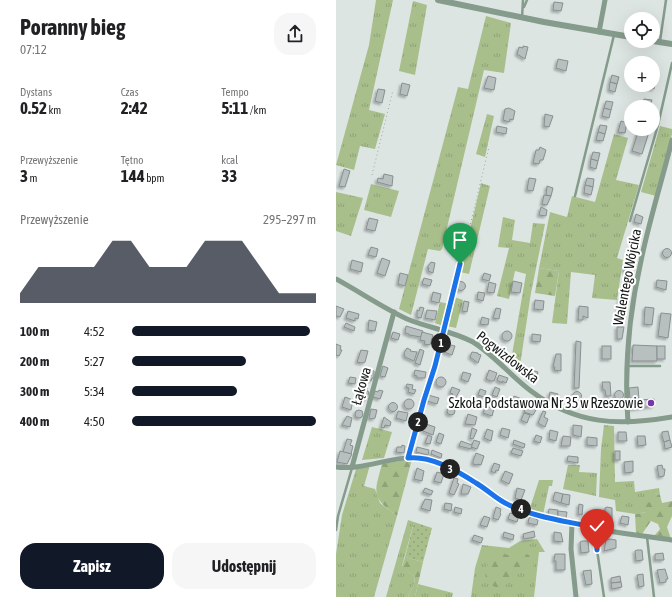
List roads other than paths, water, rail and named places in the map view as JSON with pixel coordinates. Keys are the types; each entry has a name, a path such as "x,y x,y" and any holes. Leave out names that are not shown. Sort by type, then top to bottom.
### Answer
{"street":[{"path":"438,0 452,1 522,18 624,36"},
{"path":"599,32 605,0"},
{"path":"660,42 672,44"},
{"name":"Walentego Wójcika","path":"628,422 627,366 631,317 641,260 672,140"},
{"name":"Pogwizdowska","path":"336,279 413,321 465,338 481,348 531,391 555,405 588,419 602,422 628,422 672,417"},
{"name":"Łąkowa","path":"352,467 394,312"},
{"path":"336,467 352,467 408,458 438,462 477,483 499,500 511,506 549,519 647,537 672,540"},
{"path":"572,523 571,549 576,597"}],"lane":[{"path":"522,18 523,0"},
{"path":"523,11 527,0"},
{"path":"660,42 666,0"},
{"path":"575,196 614,34"},
{"path":"630,221 658,125 672,63"},
{"path":"627,366 660,366"},
{"path":"336,530 338,516 352,467"},
{"path":"596,528 597,550 604,597"},
{"path":"647,537 654,597"}],"place":[{"name":"Szkoła Podstawowa Nr 35 w Rzeszowie","path":"651,403"}]}
